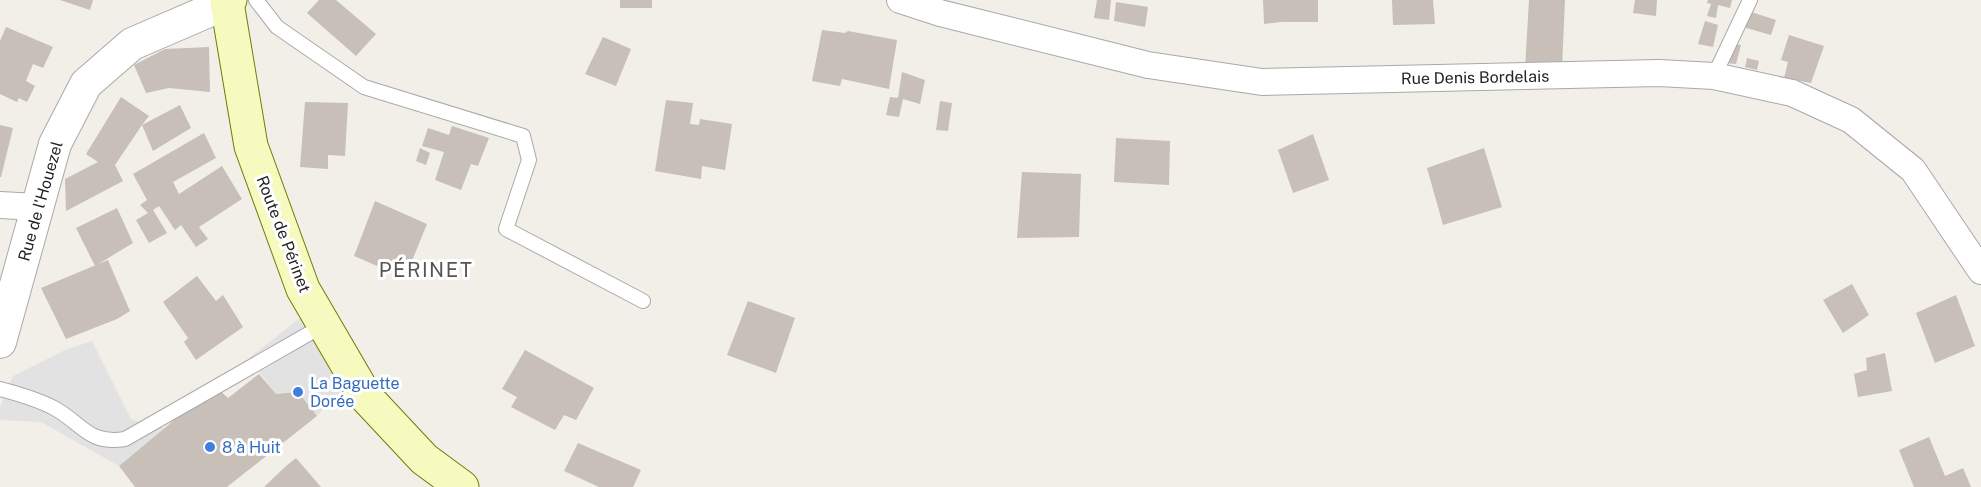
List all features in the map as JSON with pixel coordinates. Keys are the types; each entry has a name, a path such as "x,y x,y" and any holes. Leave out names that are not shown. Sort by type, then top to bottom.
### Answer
{"main road":[{"name":"Route de Périnet","path":"238,1 251,146 303,289 366,397 424,459 462,487"}],"street":[{"name":"Rue Denis Bordelais","path":"900,0 940,13 1148,65 1262,82 1659,73 1714,76 1792,93 1851,120 1913,170 1981,271"},
{"name":"Rue de l'Houezel","path":"0,342 7,293 37,207 55,144 86,84 132,45 238,1"},
{"path":"0,205 37,207"}],"lane":[{"path":"1714,76 1750,0"},
{"path":"238,1 364,87 523,136 529,160 506,229 643,301"},
{"path":"0,389 33,398 57,409 94,438 104,441 125,439 324,325"}],"shaded area":[{"path":"304,315 343,389 317,416 298,392 276,394 249,358"},
{"path":"92,341 131,419 164,428 119,466 41,422 0,420 0,407 13,376 65,350"}],"building":[{"path":"60,0 93,0 90,10"},
{"path":"319,0 336,0 376,34 356,56 307,13"},
{"path":"620,0 652,0 652,8 620,8"},
{"path":"1097,0 1111,0 1109,20 1094,18"},
{"path":"1263,0 1318,0 1318,22 1264,24"},
{"path":"1392,0 1433,0 1435,24 1393,25"},
{"path":"1529,0 1565,0 1562,68 1525,69"},
{"path":"1635,0 1657,0 1656,16 1633,13"},
{"path":"1708,0 1732,0 1730,8 1718,5 1716,18 1707,16 1711,4 1707,3"},
{"path":"1116,2 1148,7 1145,27 1114,21"},
{"path":"1745,10 1776,20 1771,35 1739,26"},
{"path":"1705,21 1718,25 1713,47 1698,44"},
{"path":"6,27 53,47 43,68 33,64 26,81 35,86 27,102 19,98 17,102 0,94 0,41"},
{"path":"822,30 845,33 848,31 897,40 889,89 842,79 840,86 812,81"},
{"path":"1789,35 1824,46 1811,83 1784,78 1788,62 1781,60"},
{"path":"603,37 631,49 616,86 585,74"},
{"path":"1733,44 1741,45 1736,64 1725,63"},
{"path":"209,47 210,92 169,88 146,93 134,65 165,49"},
{"path":"1747,58 1759,61 1757,70 1745,67"},
{"path":"902,72 925,80 920,104 903,99 899,117 886,115 890,97 898,98"},
{"path":"121,97 149,116 115,165 123,181 66,211 65,179 98,162 86,154"},
{"path":"666,100 693,103 690,124 699,125 700,119 732,124 725,170 702,166 701,179 655,171"},
{"path":"940,101 952,103 948,131 936,130"},
{"path":"305,102 348,103 345,156 328,155 328,169 300,167"},
{"path":"180,105 191,128 153,151 142,125"},
{"path":"0,125 13,128 1,177 0,177"},
{"path":"452,126 489,138 478,166 471,164 461,190 435,180 444,152 422,146 428,128 449,135"},
{"path":"204,133 216,158 173,182 179,194 222,166 242,199 199,227 208,239 196,247 181,225 175,230 159,206 153,210 167,233 149,243 136,220 148,213 140,205 147,200 133,174"},
{"path":"1313,134 1329,180 1293,193 1278,150"},
{"path":"1116,138 1170,141 1169,185 1114,182"},
{"path":"420,148 430,153 426,165 416,161"},
{"path":"1484,148 1502,207 1443,225 1427,168"},
{"path":"1022,172 1081,174 1079,237 1017,238"},
{"path":"375,201 427,224 405,278 354,256"},
{"path":"117,208 133,243 95,266 76,228"},
{"path":"108,260 130,311 117,319 66,339 41,288"},
{"path":"197,276 216,301 223,295 243,327 196,360 184,342 188,338 163,302"},
{"path":"1852,284 1869,315 1843,333 1823,300"},
{"path":"1956,295 1975,346 1935,363 1916,313"},
{"path":"748,301 795,318 776,373 727,355"},
{"path":"525,350 594,388 576,420 564,415 555,430 511,407 517,397 502,389"},
{"path":"1885,353 1892,391 1858,397 1854,374 1867,370 1866,358"},
{"name":"8 à Huit","path":"259,374 276,394 298,392 317,416 227,487 135,487 119,466 215,386 228,398"},
{"path":"1929,437 1945,476 1963,468 1971,487 1914,487 1899,450"},
{"path":"578,443 641,470 633,487 599,487 564,471"},
{"path":"296,458 321,487 264,487 285,467"}],"place":[{"name":"La Baguette Dorée","path":"298,392"},
{"name":"8 à Huit","path":"210,447"}],"district":[{"name":"PÉRINET","path":"426,270"}]}
